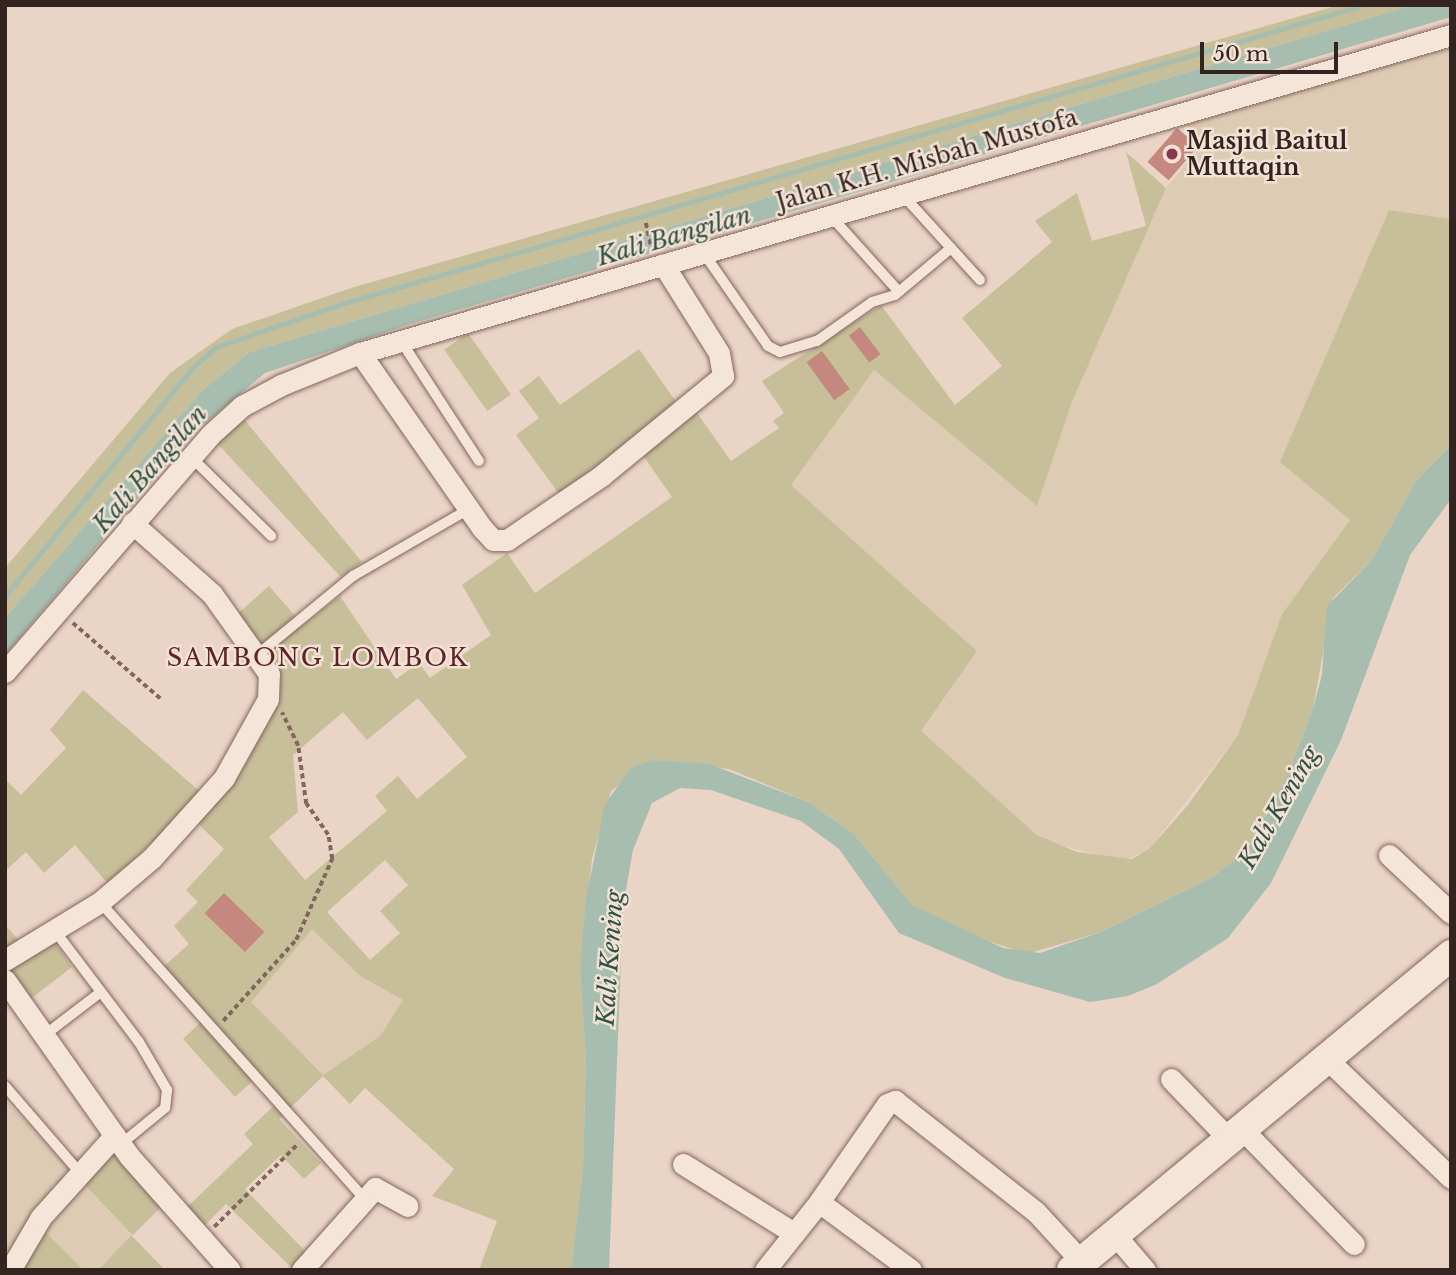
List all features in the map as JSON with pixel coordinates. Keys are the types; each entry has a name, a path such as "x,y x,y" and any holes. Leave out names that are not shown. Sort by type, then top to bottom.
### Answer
{"main road":[{"path":"1077,1266 1329,1061 1451,955"}],"street":[{"name":"Jalan K.H. Misbah Mustofa","path":"5,672 190,456 242,406 360,353 659,261 703,252 1451,35"},
{"path":"360,353 488,536 507,540 554,512 718,382 724,369 719,353 659,261"},
{"path":"5,960 100,902 152,858 224,778 268,699 269,674 205,586 132,523"},
{"path":"1390,855 1451,913"},
{"path":"5,980 46,1034 118,1139 200,1241 230,1270"},
{"path":"1329,1061 1451,1178"},
{"path":"1171,1079 1354,1244"},
{"path":"765,1270 819,1202 887,1104 895,1101 1036,1212 1077,1266"},
{"path":"10,1270 30,1232 80,1173 118,1139"},
{"path":"683,1164 794,1233"},
{"path":"302,1270 363,1197 380,1188 407,1206"},
{"path":"819,1202 911,1270"},
{"path":"1116,1236 1145,1270"}],"lane":[{"path":"902,194 980,280"},
{"path":"830,215 899,292"},
{"path":"703,252 775,352 813,343 872,302 899,292 951,248"},
{"path":"401,341 479,461"},
{"path":"190,456 271,536"},
{"path":"256,656 353,576 468,509"},
{"path":"100,902 212,1032 363,1197"},
{"path":"55,931 147,1055 169,1096 159,1113 118,1139"},
{"path":"46,1034 101,992"},
{"path":"5,1086 80,1173"}],"path":[{"path":"646,223 659,261"},
{"path":"58,610 161,699"},
{"path":"212,1032 296,940 332,859 328,835 302,793 294,732 268,699"},
{"path":"200,1241 306,1136"}],"shaded area":[{"path":"1339,5 1413,5 250,352 203,390 5,618 5,568 170,373 232,329 351,288"},
{"path":"1451,47 1451,219 1389,210 1305,479 1350,520 1282,614 1238,735 1150,848 1124,861 1051,843 1004,811 921,731 977,651 791,485 874,370 1037,506 1072,402 1166,188 1202,145 1181,126"},
{"path":"1126,152 1166,188 1072,402 1037,506 874,370 791,485 977,651 921,731 1037,835 1077,852 1132,859 1150,848 1188,805 1238,735 1282,614 1350,520 1280,462 1389,210 1451,219 1451,445 1415,482 1372,560 1333,598 1313,708 1289,772 1246,852 1211,878 1101,932 1027,954 967,934 912,905 854,834 808,802 729,769 652,760 611,791 592,859 580,970 586,1059 583,1168 571,1270 479,1270 497,1221 432,1196 454,1169 365,1088 350,1104 323,1076 279,1119 321,1163 304,1179 281,1155 245,1189 307,1253 292,1268 226,1204 201,1229 184,1210 253,1144 244,1134 282,1098 259,1075 235,1097 183,1039 206,1017 163,967 189,944 174,926 198,902 186,890 224,849 185,811 108,884 75,845 44,873 26,852 5,871 5,779 21,795 66,748 50,730 83,690 212,802 277,695 234,617 269,586 303,625 340,596 396,679 419,663 430,678 491,635 462,585 507,553 535,593 672,497 635,444 562,498 516,435 539,418 519,391 539,376 560,405 639,349 686,416 695,410 731,461 779,428 773,421 784,413 762,381 881,305 955,405 1002,366 962,318 1052,242 1035,221 1077,193 1092,241 1146,226","holes":["418,698 467,757 417,799 398,776 375,796 387,811 305,880 269,837 298,812 293,755 343,712 367,740","385,860 408,885 380,911 400,933 370,960 327,912","312,929 360,976 403,1000 380,1036 323,1075 251,1002"]},
{"path":"468,333 511,394 487,411 444,350"},
{"path":"243,418 362,562 341,577 215,441"},
{"path":"5,925 32,955 55,943 72,967 20,1007 5,988"},
{"path":"312,929 360,976 403,1000 380,1036 323,1076 250,1002"},
{"path":"5,1100 132,1236 98,1270 84,1270 29,1216 5,1258"},
{"path":"115,1147 163,1205 132,1236 165,1270 98,1270 132,1235 82,1182"},
{"path":"29,1216 84,1270 5,1270 5,1258"}],"water":[{"name":"Kali Bangilan","path":"1413,5 1451,5 1451,17 407,325 265,373 192,434 5,655 5,618 203,390 250,352"},
{"name":"Kali Kening","path":"1451,445 1451,499 1410,555 1341,740 1271,883 1228,938 1157,984 1128,996 1090,1002 1005,978 899,933 839,849 801,821 711,790 680,788 652,803 633,850 623,906 609,1270 571,1270 583,1168 586,1059 580,970 586,899 605,804 631,768 652,760 709,764 808,802 854,834 912,905 1003,948 1040,953 1101,932 1211,878 1246,852 1289,772 1313,708 1322,675 1327,606 1372,560 1415,482"}],"building":[{"name":"Masjid Baitul Muttaqin","path":"1177,128 1198,146 1169,180 1147,162"},
{"path":"860,327 880,354 869,363 849,335"},
{"path":"822,351 850,389 834,400 807,362"},
{"path":"224,893 264,932 245,952 205,913"}],"waterway":[{"path":"5,596 192,368 216,347 345,303 1364,5"}],"place":[{"name":"Masjid Baitul Muttaqin","path":"1172,154"}],"district":[{"name":"SAMBONG LOMBOK","path":"318,658"}]}
